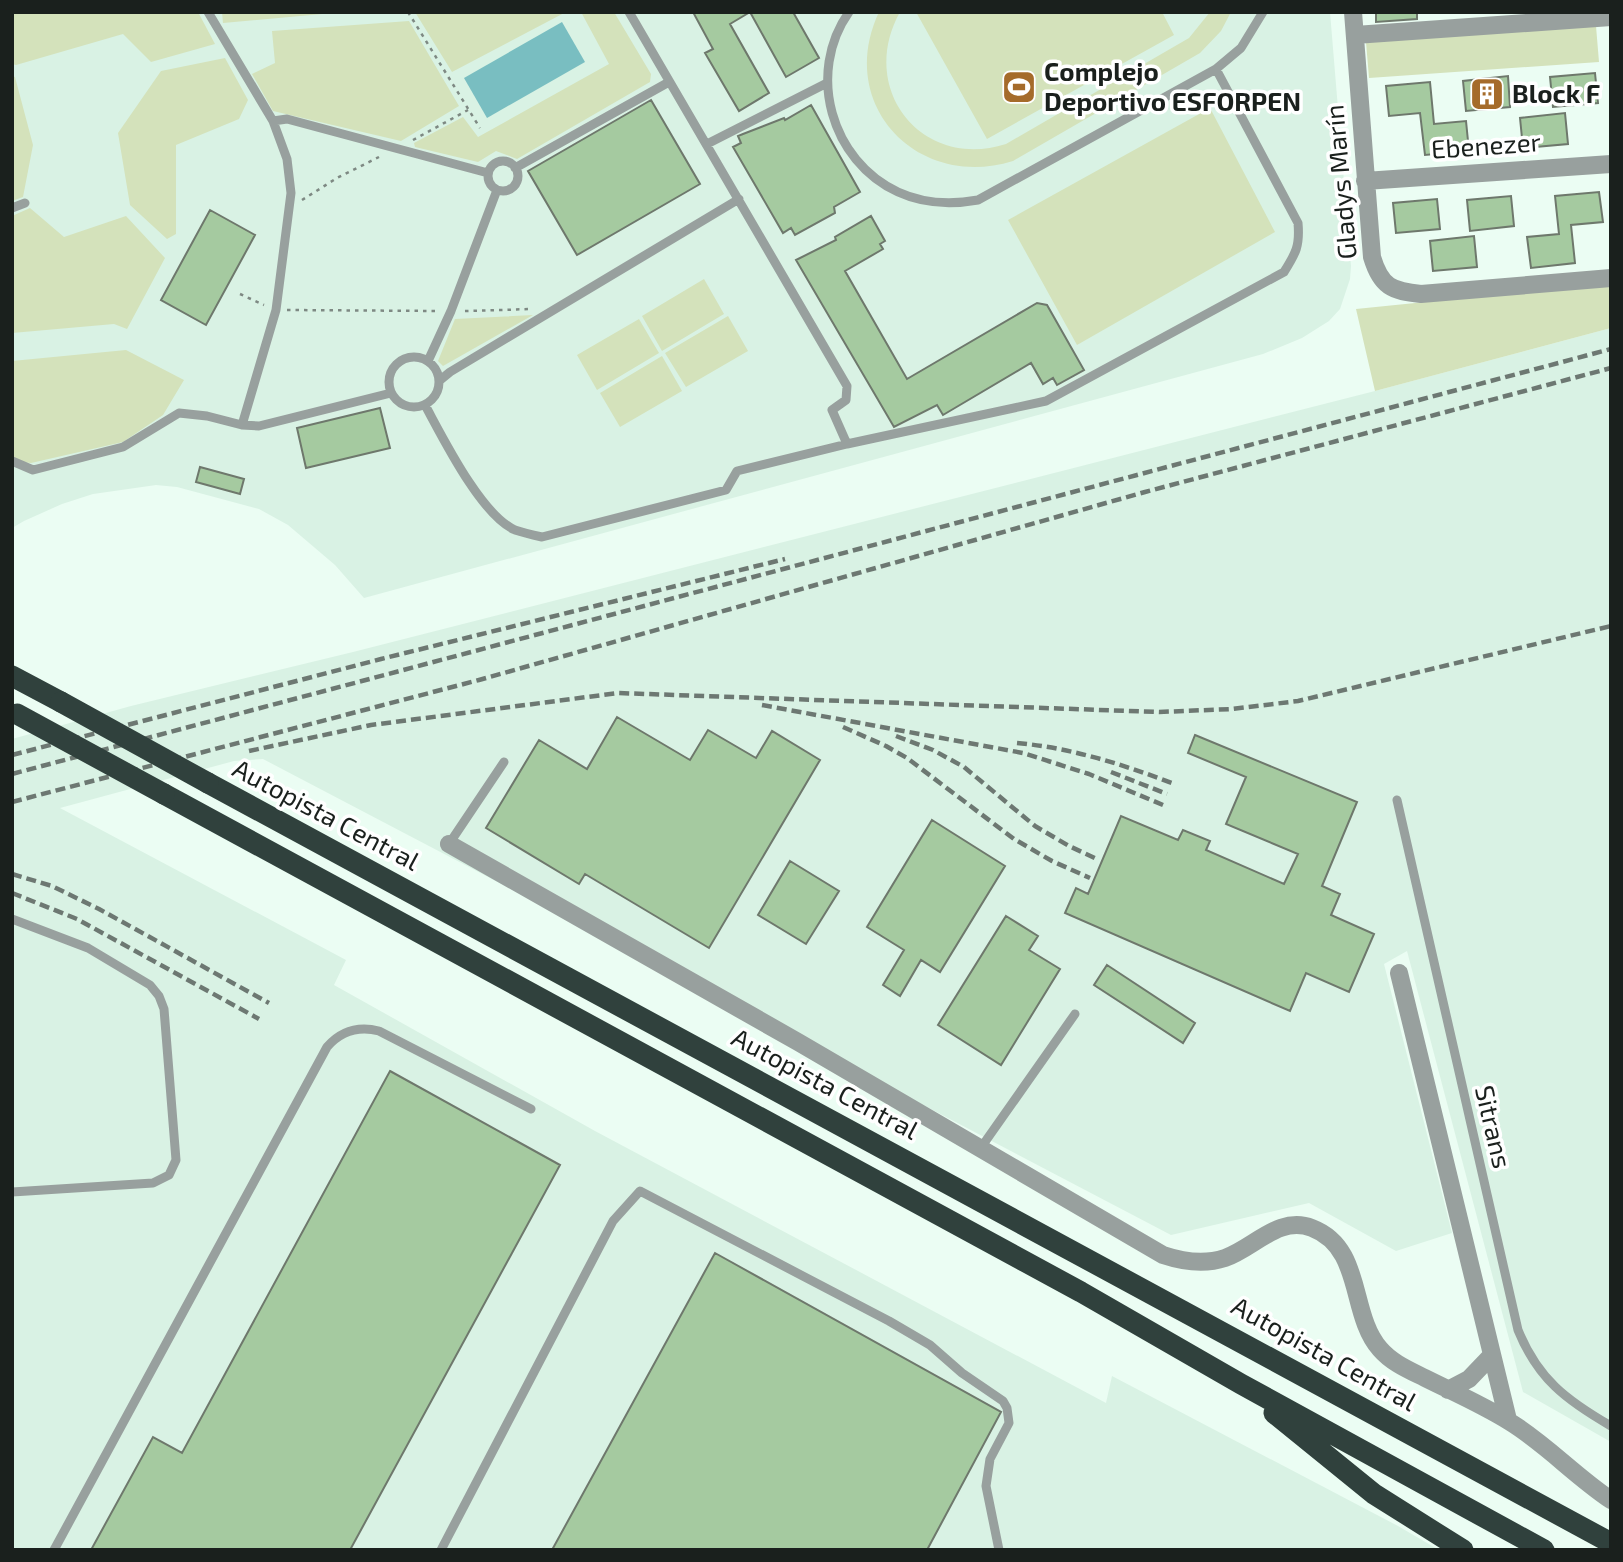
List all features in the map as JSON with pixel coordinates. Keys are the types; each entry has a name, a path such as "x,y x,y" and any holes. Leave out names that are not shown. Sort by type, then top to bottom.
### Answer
{"highway":[{"name":"Autopista Central","path":"12,676 1611,1543"},
{"path":"15,712 1081,1292 1241,1384 1544,1550"},
{"path":"1241,1384 1374,1494 1463,1550"}],"street":[{"name":"Gladys Marín","path":"1353,12 1372,257 1377,272 1392,289 1421,294 1611,278"},
{"path":"1355,35 1611,17"},
{"name":"Ebenezer","path":"1365,181 1611,164"},
{"path":"449,844 678,972 1147,1248 1180,1260 1205,1262 1227,1257 1268,1233 1287,1226 1305,1225 1321,1232 1331,1240 1345,1259 1375,1343 1390,1359 1508,1420 1611,1500"},
{"path":"1399,972 1508,1420"},
{"path":"1448,1390 1469,1379 1492,1355"}],"lane":[{"path":"208,12 273,121 288,159 291,193 276,310 242,425"},
{"path":"629,12 847,386 846,400 832,410 847,444"},
{"path":"849,12 831,50 827,83 830,107 839,134 869,174 890,188 928,202 961,203 978,200 1216,69 1251,35 1263,12"},
{"path":"425,405 447,447 487,506 513,529 542,537 726,490 737,471 1046,401 1284,272 1295,254 1299,241 1298,223 1216,69"},
{"path":"515,168 669,82"},
{"path":"707,144 827,83"},
{"path":"273,121 287,119 488,173"},
{"path":"498,162 508,162 515,168 518,177 514,186 506,191 497,190 489,183 488,173 498,162"},
{"path":"428,360 451,312 497,190"},
{"path":"439,382 450,372 739,199"},
{"path":"12,208 25,203"},
{"path":"412,356 428,360 438,373 439,382 432,400 425,405 409,407 396,400 388,383 389,374 395,365 412,356"},
{"path":"12,461 33,470 123,447 179,413 259,426 391,393"},
{"path":"449,844 504,762"},
{"name":"Sitrans","path":"1397,800 1518,1330 1534,1363 1558,1391 1611,1426"},
{"path":"12,919 88,947 155,990 164,1009 176,1160 169,1175 153,1184 12,1192"},
{"path":"980,1149 1074,1014"},
{"path":"54,1550 333,1041 355,1029 379,1031 531,1109"},
{"path":"441,1550 613,1222 640,1191 890,1321 930,1345 962,1373 1003,1401 1009,1423 990,1459 986,1486 999,1550"}],"path":[{"path":"408,12 480,128"},
{"path":"289,209 338,178 468,110"},
{"path":"240,294 276,310 451,312 556,308"}],"shaded area":[{"path":"12,12 1330,12 1350,279 1340,309 1329,321 1302,338 1263,354 364,598 335,565 288,525 259,509 177,487 156,485 93,494 62,504 12,528"},
{"path":"1611,328 1611,1442 1523,1392 1407,951 1384,964 1452,1233 1396,1251 1309,1203 1171,1235 263,759 234,761 60,808 346,960 334,985 595,1131 1106,1403 1112,1376 1439,1550 12,1550 12,739 131,706 353,652 1375,391"}],"green space":[{"path":"12,12 198,12 215,44 151,62 123,34 16,65 12,64"},
{"path":"222,12 344,12 223,23"},
{"path":"415,12 566,12 452,72"},
{"path":"581,12 614,12 651,74 650,82 517,159 496,151 478,162 415,147 414,143 463,117 478,137 609,64"},
{"path":"879,12 900,12 889,41 887,69 892,95 905,117 924,134 948,146 976,149 1006,144 1189,38 1210,12 1231,12 1221,31 1200,53 1013,161 978,167 946,163 917,152 894,133 877,108 868,79 868,46"},
{"name":"Complejo Deportivo ESFORPEN","path":"916,12 1162,12 1174,35 987,139"},
{"path":"409,21 459,106 401,141 273,111 252,74 275,63 272,31"},
{"path":"1596,26 1599,62 1369,78 1366,42"},
{"path":"225,58 248,100 239,119 176,145 176,234 167,239 130,205 118,133 161,71"},
{"path":"12,76 15,77 33,145 23,197 12,201"},
{"path":"1210,108 1275,232 1077,345 1008,220"},
{"path":"30,208 64,237 126,216 165,258 127,329 114,324 12,333 12,216"},
{"path":"704,279 724,314 662,351 642,316"},
{"path":"1611,283 1611,328 1375,391 1356,309"},
{"path":"533,315 443,366 438,361 455,319"},
{"path":"728,316 748,351 686,387 665,353"},
{"path":"639,319 659,353 597,390 577,355"},
{"path":"126,350 184,380 163,415 123,442 31,463 21,462 12,456 12,361"},
{"path":"662,356 682,391 620,427 600,393"}],"water":[{"path":"562,22 585,62 487,118 464,78"}],"building":[{"path":"693,12 750,12 730,24 769,93 739,111 705,53 713,49"},
{"path":"750,12 793,12 819,58 786,77"},
{"path":"1376,12 1417,12 1417,19 1376,22"},
{"path":"1595,73 1598,103 1553,107 1550,77"},
{"name":"Block F","path":"1508,76 1510,107 1466,111 1463,81"},
{"path":"1430,82 1434,124 1466,121 1469,151 1425,155 1420,113 1389,116 1386,86"},
{"path":"651,100 700,184 577,255 528,171"},
{"path":"811,105 860,192 834,207 835,213 795,235 791,228 783,233 733,147 741,143 738,136 784,118 785,120"},
{"path":"1565,113 1568,144 1523,148 1520,118"},
{"path":"1599,192 1603,222 1571,225 1575,263 1531,268 1527,237 1559,234 1555,196"},
{"path":"1511,196 1514,226 1470,231 1467,200"},
{"path":"1437,199 1440,229 1396,233 1393,203"},
{"path":"210,210 255,235 206,325 161,300"},
{"path":"871,216 885,241 880,244 883,249 845,271 907,379 1037,303 1047,305 1084,370 1057,385 1053,378 1043,384 1031,363 943,415 937,405 894,427 796,260 836,240 835,237"},
{"path":"1474,236 1477,267 1433,271 1430,241"},
{"path":"380,408 390,448 306,468 297,428"},
{"path":"200,467 244,479 240,494 196,482"},
{"path":"617,717 690,760 708,730 756,758 772,731 820,760 709,948 585,874 579,884 486,828 539,740 587,769"},
{"path":"1195,735 1357,802 1322,886 1340,894 1331,915 1374,934 1349,992 1306,973 1290,1011 1065,913 1076,888 1088,894 1121,816 1178,840 1183,830 1210,841 1206,850 1284,884 1298,854 1226,824 1246,777 1188,753"},
{"path":"932,820 1005,866 940,972 921,960 900,996 883,985 904,950 867,927"},
{"path":"790,861 839,891 806,944 758,915"},
{"path":"1006,916 1038,936 1029,950 1060,969 1001,1065 938,1025"},
{"path":"1107,965 1195,1023 1183,1043 1094,985"},
{"path":"390,1071 560,1165 350,1550 91,1550 153,1437 182,1453"},
{"path":"715,1253 1001,1412 927,1550 552,1550"}],"railway":[{"path":"12,774 1611,349"},
{"path":"12,802 479,680 1145,492 1611,368"},
{"path":"12,755 381,659 785,559"},
{"path":"249,751 371,725 618,693 1159,712 1232,709 1298,701 1611,626"},
{"path":"762,705 1023,753 1089,774 1163,805"},
{"path":"843,727 907,758 1014,839 1052,861 1090,878"},
{"path":"896,736 933,750 964,767 1035,826 1097,859"},
{"path":"1017,743 1096,758 1172,783"},
{"path":"1111,772 1167,794"},
{"path":"12,874 52,886 99,909 269,1003"},
{"path":"12,893 77,919 259,1019"}],"place":[{"name":"Complejo Deportivo ESFORPEN","path":"1019,87"},
{"name":"Block F","path":"1487,94"}]}
